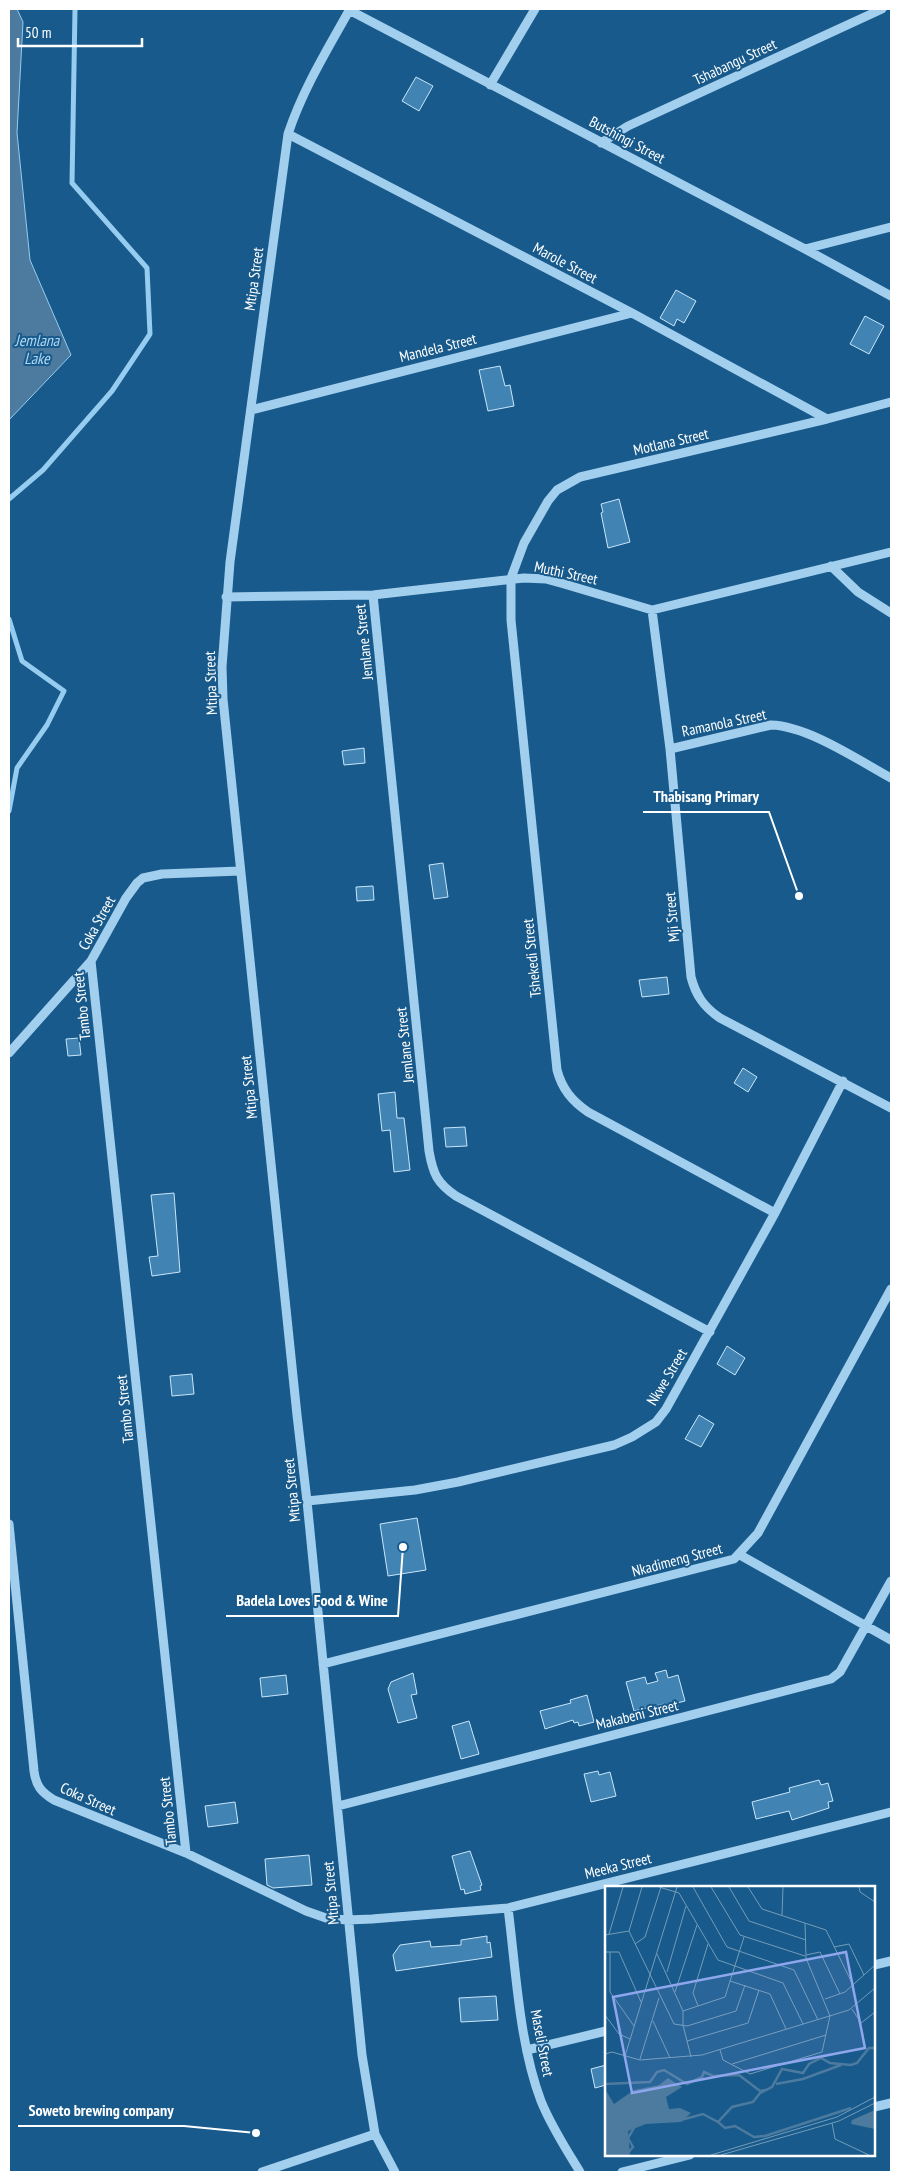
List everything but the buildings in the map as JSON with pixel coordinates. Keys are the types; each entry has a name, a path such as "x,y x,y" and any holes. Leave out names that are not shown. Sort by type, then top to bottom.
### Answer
{"street":[{"name":"Butshingi Street","path":"349,9 891,296"},
{"name":"Mtipa Street","path":"349,9 309,83 288,134 226,597 223,638 223,700 296,1415 307,1501 322,1664 338,1806 347,1920 362,2055 375,2134 395,2172"},
{"path":"490,85 535,9"},
{"name":"Tshabangu Street","path":"601,143 628,126 882,9"},
{"name":"Marole Street","path":"288,134 632,313 826,419"},
{"path":"805,249 891,227"},
{"name":"Mandela Street","path":"250,410 632,313"},
{"name":"Motlana Street","path":"511,578 524,543 548,501 568,482 580,477 891,402"},
{"path":"652,610 891,552"},
{"path":"831,566 858,592 891,613"},
{"name":"Muthi Street","path":"226,597 373,595 511,578 546,579 652,610"},
{"name":"Tshekedi Street","path":"511,578 511,620 556,1060 560,1081 576,1104 588,1112 775,1213"},
{"name":"Jemlane Street","path":"373,595 429,1151 434,1173 443,1187 456,1196 710,1332"},
{"name":"Mji Street","path":"652,610 670,749 691,977 699,999 708,1011 720,1018 891,1108"},
{"name":"Ramanola Street","path":"670,749 771,725 785,725 808,734 891,778"},
{"name":"Coka Street","path":"9,1054 91,961 126,898 143,878 162,874 240,871"},
{"name":"Tambo Street","path":"91,961 186,1853"},
{"name":"Nkwe Street","path":"307,1501 415,1490 458,1482 614,1445 632,1438 656,1422 710,1332 775,1213 842,1081"},
{"name":"Nkadimeng Street","path":"322,1664 724,1563 740,1555 758,1533 891,1289"},
{"name":"Coka Street","path":"9,1524 35,1783 40,1790 54,1800 186,1853 306,1911 326,1918 347,1920"},
{"path":"740,1555 891,1640"},
{"name":"Makabeni Street","path":"338,1806 831,1679 840,1672 891,1581"},
{"name":"Meeka Street","path":"347,1920 508,1908 891,1812"},
{"name":"Maseli Street","path":"508,1908 526,2050 542,2102 580,2172"},
{"path":"875,1965 891,1961"},
{"path":"526,2050 605,2031"},
{"path":"875,2108 891,2103"},
{"path":"262,2172 375,2134"},
{"path":"622,2172 686,2156"}],"water":[{"name":"Jemlana Lake","path":"9,9 17,9 23,22 17,133 30,260 71,355 9,420"}],"waterway":[{"path":"9,499 43,470 112,391 150,334 147,268 72,183 75,9"},
{"path":"9,619 22,661 64,691 47,725 17,768 9,811"}],"place":[{"name":"Thabisang Primary","path":"799,896"},
{"name":"Badela Loves Food & Wine","path":"403,1547"},
{"name":"Soweto brewing company","path":"256,2133"}]}
